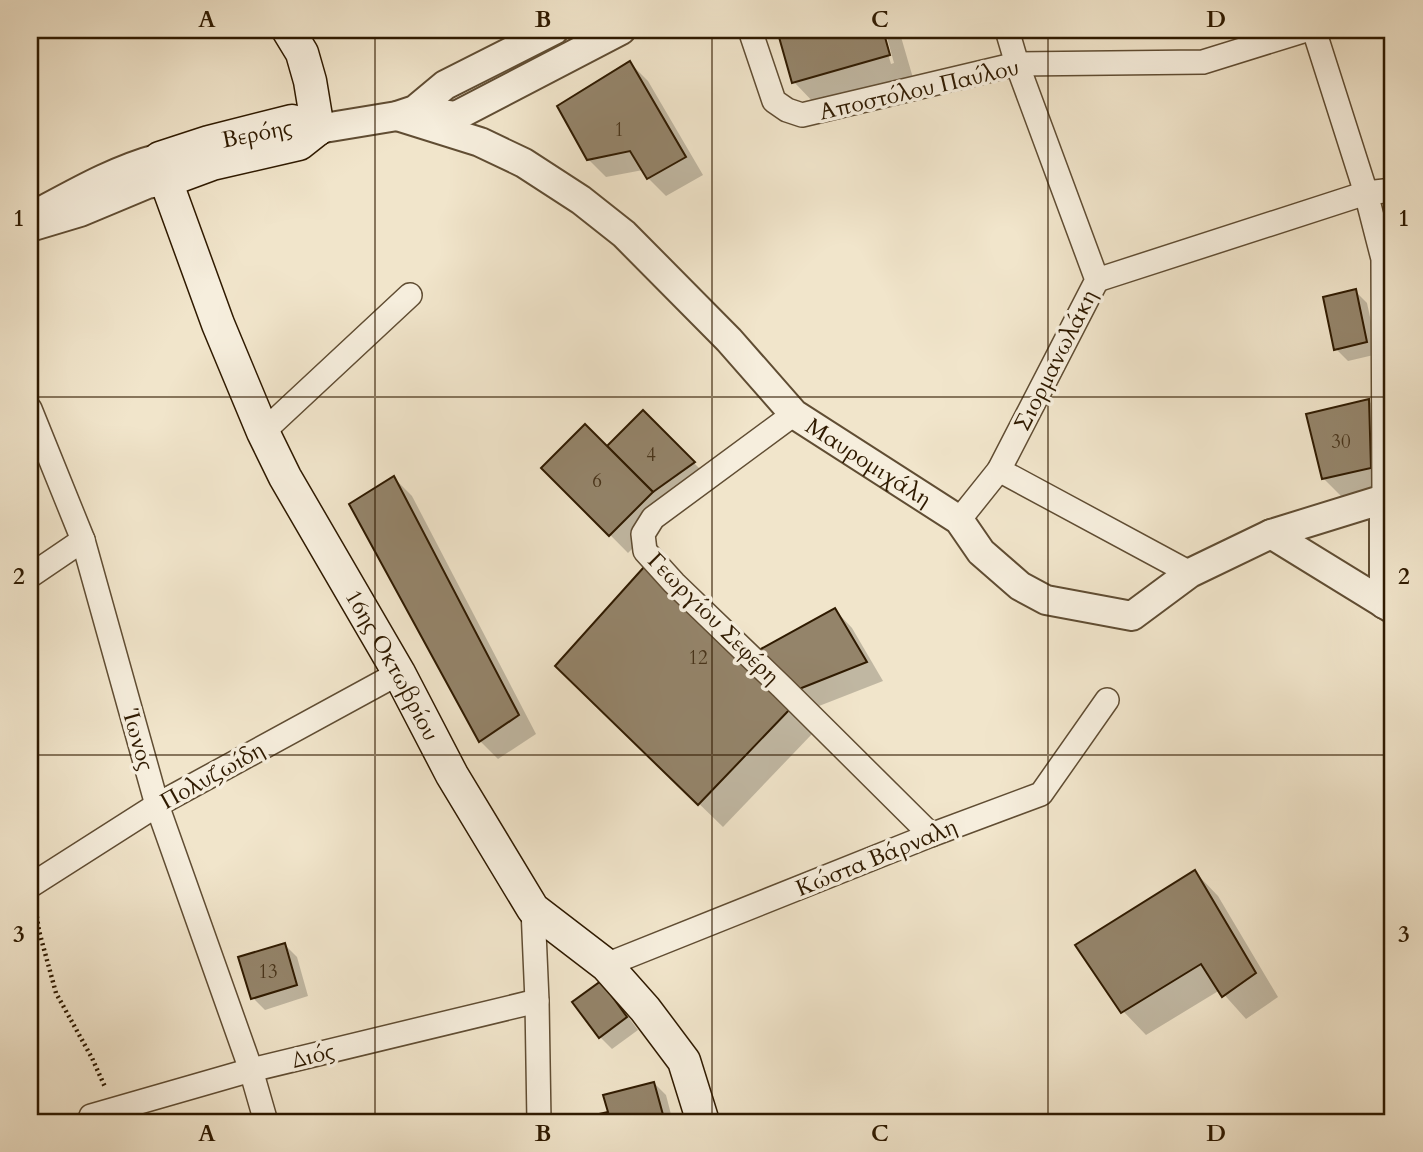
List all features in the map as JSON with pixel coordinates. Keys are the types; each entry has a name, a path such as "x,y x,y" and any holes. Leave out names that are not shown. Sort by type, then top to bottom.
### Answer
{"main road":[{"path":"288,30 302,53 318,129"},
{"name":"Βερόης","path":"163,169 212,164 299,144 318,129"},
{"name":"16ης Οκτωβρίου","path":"163,169 218,324 285,477 399,673 452,775 533,909 606,965 645,1009 684,1062 703,1122"}],"street":[{"path":"406,113 444,85 554,30"},
{"path":"318,129 406,113 456,116 621,30"},
{"name":"Αποστόλου Παύλου","path":"750,30 774,101 787,110 802,115 1017,64 1203,62 1306,30"},
{"name":"Σιορμανωλάκη","path":"959,520 999,470 1097,280 1017,64 1007,30"},
{"path":"1314,30 1366,192 1383,259 1389,607"},
{"name":"Μαυρομιχάλη","path":"406,113 480,142 524,163 581,200 624,234 729,340 794,414 959,520 981,552 1020,586 1046,600 1132,616 1190,573 1271,534 1389,497"},
{"name":"Βερόης","path":"30,218 76,192 139,163 163,169"},
{"name":"Βερόης","path":"30,227 80,212 148,184 163,169"},
{"path":"1097,280 1366,192 1393,190"},
{"path":"264,432 410,295"},
{"name":"Ίωνος","path":"30,409 83,540 157,805 251,1070 266,1122"},
{"name":"Γεωργίου Σεφέρη","path":"794,414 653,518 643,534 645,551 674,583 931,835"},
{"path":"999,470 1190,573"},
{"path":"1271,534 1389,607"},
{"path":"30,576 83,540"},
{"name":"Πολυζωίδη","path":"31,885 157,805 399,673"},
{"name":"Κώστα Βάρναλη","path":"606,965 1041,794 1107,700"},
{"path":"533,909 539,1122"},
{"name":"Διός","path":"91,1116 251,1070 537,1000"}],"path":[{"path":"31,885 39,931 56,993 92,1058 116,1110"}],"building":[{"path":"777,30 883,30 890,55 792,83"},
{"path":"630,61 686,157 647,179 630,151 587,160 557,106"},
{"path":"1356,289 1367,342 1334,350 1323,297"},
{"path":"1369,399 1371,468 1322,479 1306,414"},
{"path":"643,410 695,462 653,492 607,446"},
{"path":"585,424 653,492 609,536 541,468"},
{"path":"394,476 519,715 479,742 349,504"},
{"path":"644,567 791,708 698,805 555,666"},
{"path":"835,608 867,662 799,689 759,650"},
{"path":"1195,870 1256,973 1222,997 1201,964 1121,1013 1075,945"},
{"path":"285,943 297,985 251,999 238,957"},
{"path":"601,981 627,1017 599,1038 572,1002"},
{"path":"654,1082 665,1122 592,1122 590,1116 608,1112 603,1095"}]}
